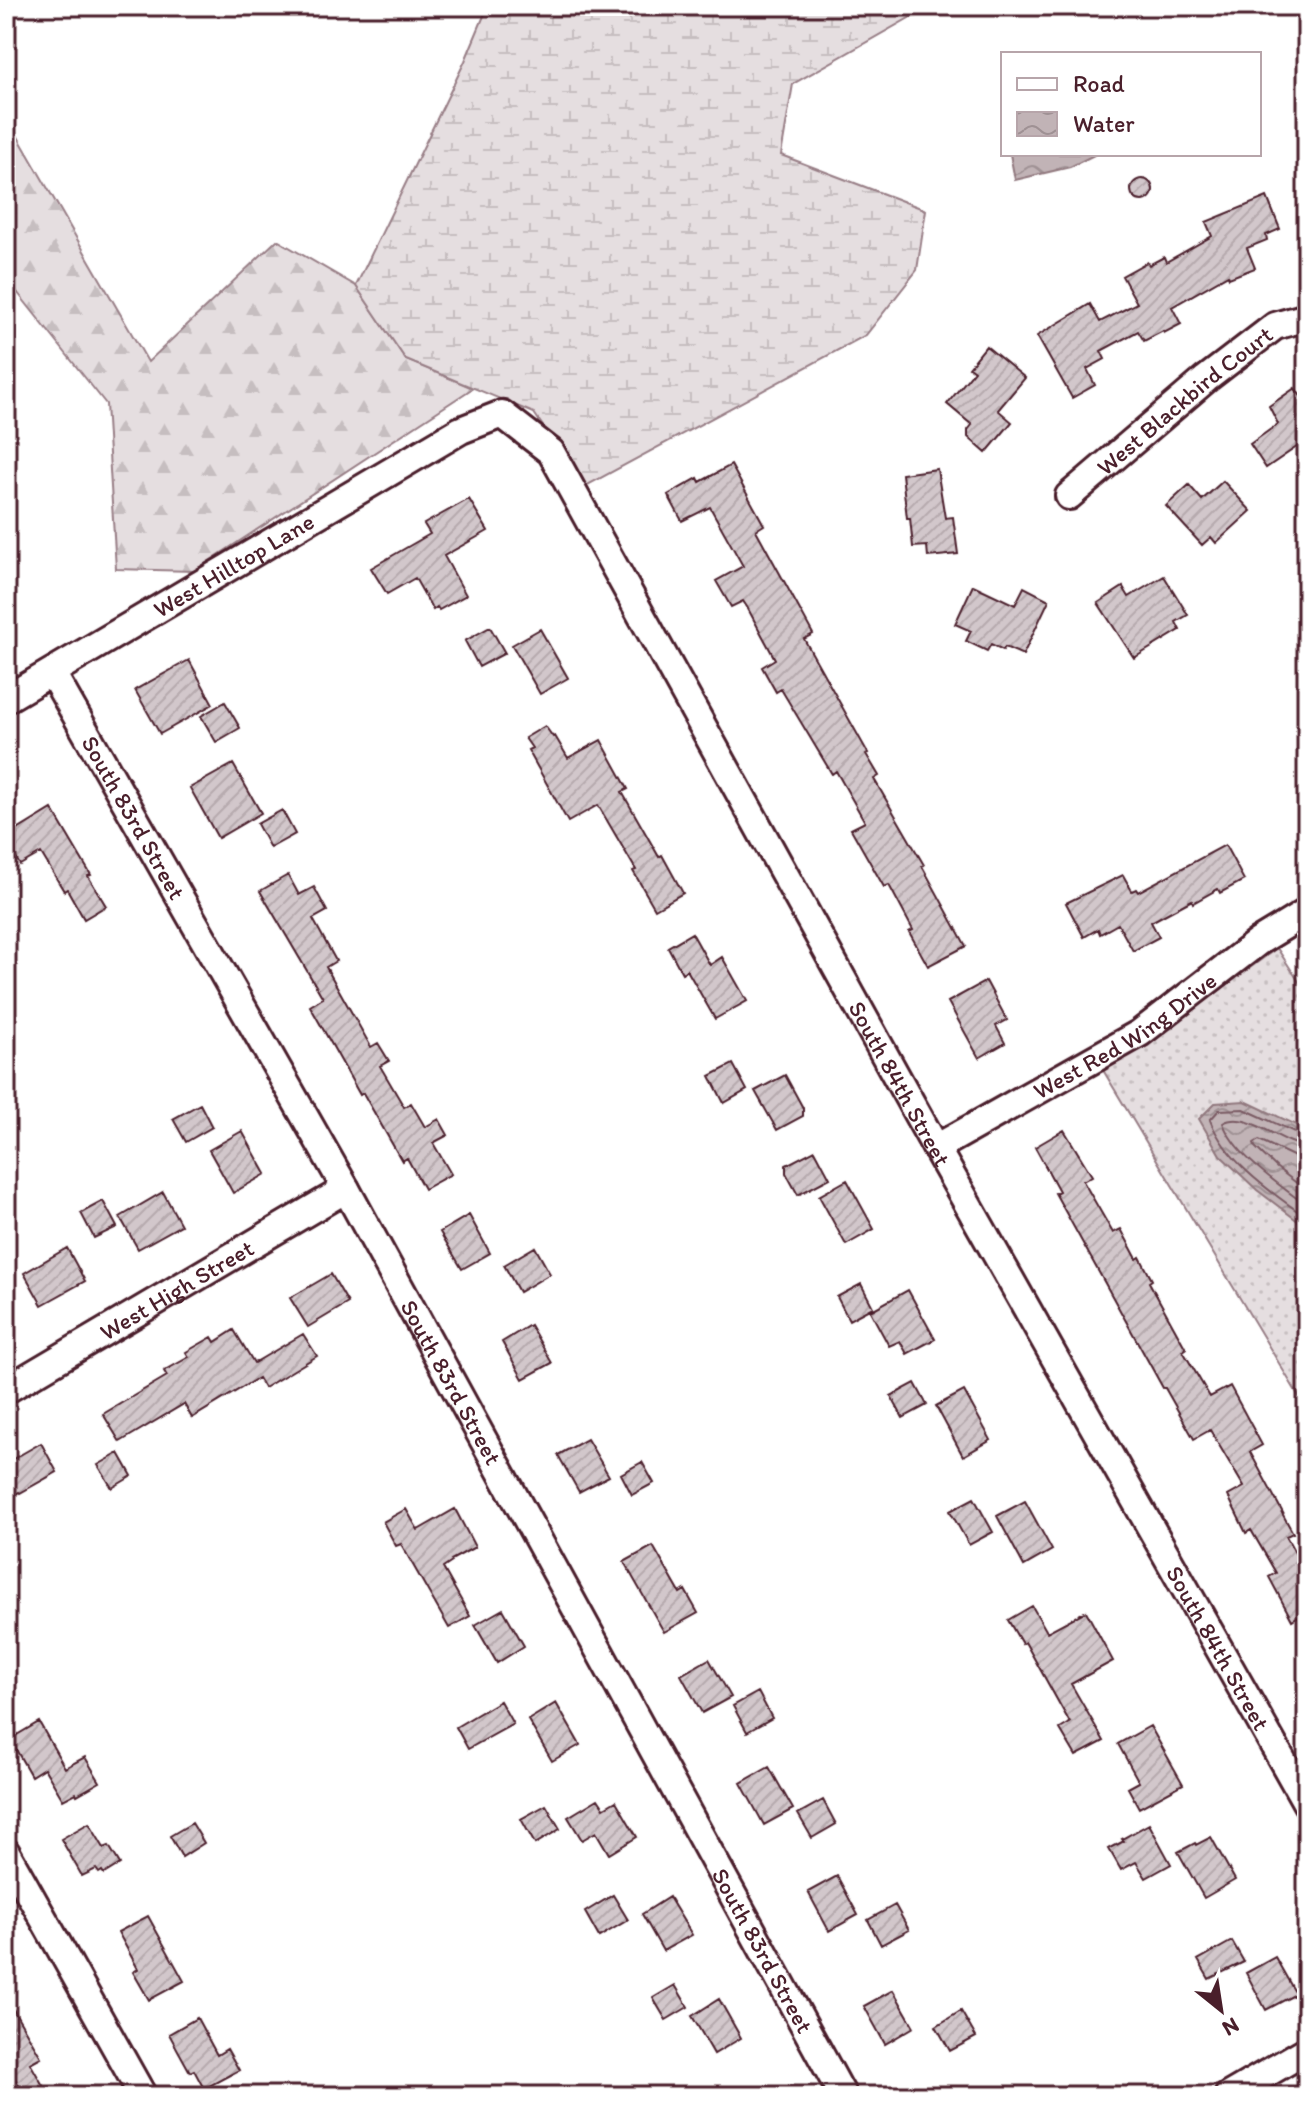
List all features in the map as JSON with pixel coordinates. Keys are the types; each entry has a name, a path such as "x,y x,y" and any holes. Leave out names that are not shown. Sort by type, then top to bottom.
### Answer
{"street":[{"name":"West Blackbird Court","path":"1069,496 1252,343 1275,326 1307,317"},
{"name":"South 84th Street","path":"461,430 502,414 551,452 936,1148 1307,1804"},
{"name":"West Hilltop Lane","path":"6,699 461,430"},
{"name":"South 83rd Street","path":"52,673 346,1189 843,2096"},
{"name":"West Red Wing Drive","path":"936,1148 1140,1033 1258,942 1307,912"},
{"name":"West High Street","path":"6,1390 346,1189"},
{"path":"6,1852 143,2096"},
{"path":"1228,2096 1307,2050"}],"green space":[{"path":"488,6 994,6 911,17 793,84 781,155 926,210 917,270 866,335 584,487 534,413 406,360 356,286 465,61"},
{"path":"6,116 148,362 277,240 356,286 406,360 473,388 194,571 116,569 106,404 6,278"},
{"path":"1277,948 1307,994 1307,1410 1103,1070 1156,1037"}],"water":[{"path":"1010,156 1092,156 1070,167 1015,180"},
{"path":"1245,1101 1307,1130 1307,1228 1257,1190 1220,1155 1199,1119 1215,1103"}],"building":[{"path":"1142,179 1150,182 1153,190 1150,198 1142,201 1134,198 1131,190 1134,182"},
{"path":"1267,197 1280,229 1266,235 1267,240 1247,248 1255,268 1229,278 1228,275 1172,307 1181,324 1144,341 1138,331 1101,351 1105,359 1087,369 1095,385 1072,398 1037,336 1090,304 1100,322 1137,303 1122,276 1147,262 1149,265 1164,257 1166,262 1212,236 1206,222"},
{"path":"986,346 1025,378 998,410 1012,422 986,453 968,437 972,425 947,404 974,371 969,367"},
{"path":"1295,388 1307,405 1307,440 1266,468 1250,444 1278,424 1269,406"},
{"path":"731,465 764,525 756,530 813,634 804,639 868,753 879,776 874,779 966,946 928,966 889,885 884,887 851,829 865,822 836,771 832,774 781,689 776,692 762,667 775,659 747,607 743,601 731,607 716,581 743,566 710,507 682,521 668,495 698,478 700,482"},
{"path":"937,469 945,518 953,517 958,554 928,557 927,546 913,547 902,474"},
{"path":"1223,481 1251,511 1216,543 1211,537 1202,545 1166,506 1189,485 1202,500"},
{"path":"469,499 488,531 444,556 466,595 439,610 437,607 433,610 415,578 387,594 371,568 430,534 424,524"},
{"path":"1164,576 1188,615 1176,622 1180,630 1134,658 1098,603 1123,587 1129,597"},
{"path":"973,585 1015,605 1024,587 1049,600 1023,655 991,644 987,651 966,641 971,631 955,624"},
{"path":"490,627 505,653 479,667 465,641"},
{"path":"540,629 568,678 540,694 512,645"},
{"path":"189,660 213,704 160,734 135,690"},
{"path":"225,702 240,728 216,742 201,716"},
{"path":"545,726 568,758 601,740 628,789 622,792 683,893 655,909 598,805 568,822 528,750 532,748 525,738"},
{"path":"233,764 261,813 218,838 190,788"},
{"path":"52,809 106,906 84,919 41,853 20,865 6,842 6,837"},
{"path":"282,810 295,834 270,848 257,824"},
{"path":"1225,845 1244,880 1220,893 1218,889 1193,903 1192,900 1151,922 1159,937 1133,951 1118,924 1100,934 1098,929 1084,937 1066,903 1123,875 1132,891 1136,889 1138,892"},
{"path":"288,875 299,895 314,887 327,911 313,919 336,961 326,967 371,1047 378,1043 389,1061 380,1066 404,1107 411,1103 425,1127 439,1119 448,1135 433,1143 451,1174 424,1189 407,1158 402,1161 363,1093 360,1095 310,1006 323,998 260,891"},
{"path":"692,933 710,965 722,957 747,1001 715,1019 687,970 682,973 668,947"},
{"path":"986,981 1007,1020 996,1026 1005,1043 979,1058 948,1002"},
{"path":"733,1064 747,1090 724,1103 710,1076"},
{"path":"785,1075 803,1108 803,1116 777,1130 755,1091"},
{"path":"200,1104 212,1127 186,1142 173,1119"},
{"path":"1064,1130 1092,1176 1083,1181 1113,1233 1121,1229 1137,1259 1140,1257 1152,1280 1149,1282 1186,1349 1183,1351 1210,1397 1230,1386 1262,1445 1250,1452 1293,1533 1286,1536 1307,1575 1307,1611 1292,1620 1269,1577 1276,1573 1251,1530 1246,1533 1228,1496 1244,1487 1210,1430 1194,1439 1055,1193 1059,1191 1035,1147"},
{"path":"242,1131 266,1174 233,1193 209,1150"},
{"path":"815,1150 830,1178 798,1195 786,1173 786,1165"},
{"path":"847,1180 874,1229 846,1245 819,1196"},
{"path":"163,1192 181,1225 138,1249 120,1217"},
{"path":"103,1201 117,1227 94,1238 81,1213"},
{"path":"469,1215 490,1253 462,1269 440,1232"},
{"path":"535,1247 550,1274 519,1292 504,1265"},
{"path":"67,1248 85,1281 42,1305 24,1273"},
{"path":"331,1274 348,1303 308,1327 290,1298"},
{"path":"861,1284 873,1307 849,1320 837,1297"},
{"path":"908,1290 935,1339 907,1354 900,1341 889,1346 870,1311"},
{"path":"530,1325 552,1363 523,1379 502,1342"},
{"path":"234,1330 254,1363 303,1334 317,1356 264,1388 258,1378 192,1418 184,1404 120,1442 103,1414 167,1376 164,1371 189,1357 186,1352 212,1337 215,1342"},
{"path":"915,1383 927,1405 903,1418 891,1396"},
{"path":"964,1391 991,1440 963,1456 936,1406"},
{"path":"587,1439 609,1476 579,1492 558,1455"},
{"path":"41,1443 57,1472 6,1499 6,1463"},
{"path":"119,1453 132,1476 112,1488 98,1465"},
{"path":"642,1462 654,1483 632,1495 621,1474"},
{"path":"974,1498 993,1532 969,1545 950,1511"},
{"path":"1025,1501 1052,1550 1024,1566 997,1516"},
{"path":"406,1509 418,1530 455,1509 475,1547 443,1568 470,1616 449,1628 401,1544 396,1546 383,1522"},
{"path":"653,1546 680,1593 685,1590 698,1613 664,1632 624,1562"},
{"path":"1032,1606 1047,1632 1086,1611 1113,1661 1071,1684 1104,1741 1076,1756 1060,1729 1070,1723 1025,1642 1022,1644 1008,1620"},
{"path":"503,1609 524,1646 497,1663 475,1625"},
{"path":"709,1659 731,1697 702,1713 681,1675"},
{"path":"758,1692 772,1718 747,1732 733,1706"},
{"path":"500,1701 513,1724 468,1749 456,1727"},
{"path":"556,1703 580,1745 552,1761 528,1720"},
{"path":"39,1722 65,1768 85,1757 100,1782 63,1800 44,1768 31,1776 10,1739"},
{"path":"1150,1726 1183,1784 1139,1808 1128,1788 1139,1782 1118,1744"},
{"path":"769,1767 793,1809 764,1825 741,1783"},
{"path":"598,1799 604,1808 616,1801 637,1837 609,1854 596,1832 582,1840 568,1817"},
{"path":"823,1800 836,1824 812,1838 798,1814"},
{"path":"546,1805 560,1829 535,1844 521,1819"},
{"path":"89,1823 104,1848 109,1846 120,1864 104,1874 96,1869 82,1876 61,1839"},
{"path":"192,1823 204,1843 182,1857 170,1836"},
{"path":"1149,1824 1171,1864 1146,1878 1136,1862 1121,1870 1109,1849"},
{"path":"1211,1837 1235,1880 1204,1898 1178,1852"},
{"path":"837,1876 858,1915 829,1931 808,1892"},
{"path":"613,1895 628,1920 599,1937 585,1912"},
{"path":"669,1897 692,1935 663,1951 642,1914"},
{"path":"895,1905 909,1930 881,1945 868,1920"},
{"path":"148,1916 184,1981 149,2000 133,1972 138,1969 118,1932"},
{"path":"1232,1941 1244,1962 1209,1979 1198,1960"},
{"path":"1275,1957 1296,1994 1266,2010 1246,1973"},
{"path":"675,1985 688,2007 666,2020 653,1998"},
{"path":"893,1990 914,2027 885,2044 864,2006"},
{"path":"6,1997 41,2057 30,2063 49,2096 25,2096 6,2063"},
{"path":"719,1999 741,2038 714,2054 692,2016"},
{"path":"961,2011 976,2037 950,2051 936,2026"},
{"path":"197,2018 217,2055 227,2049 239,2070 204,2089 194,2070 190,2072 169,2034"}]}
